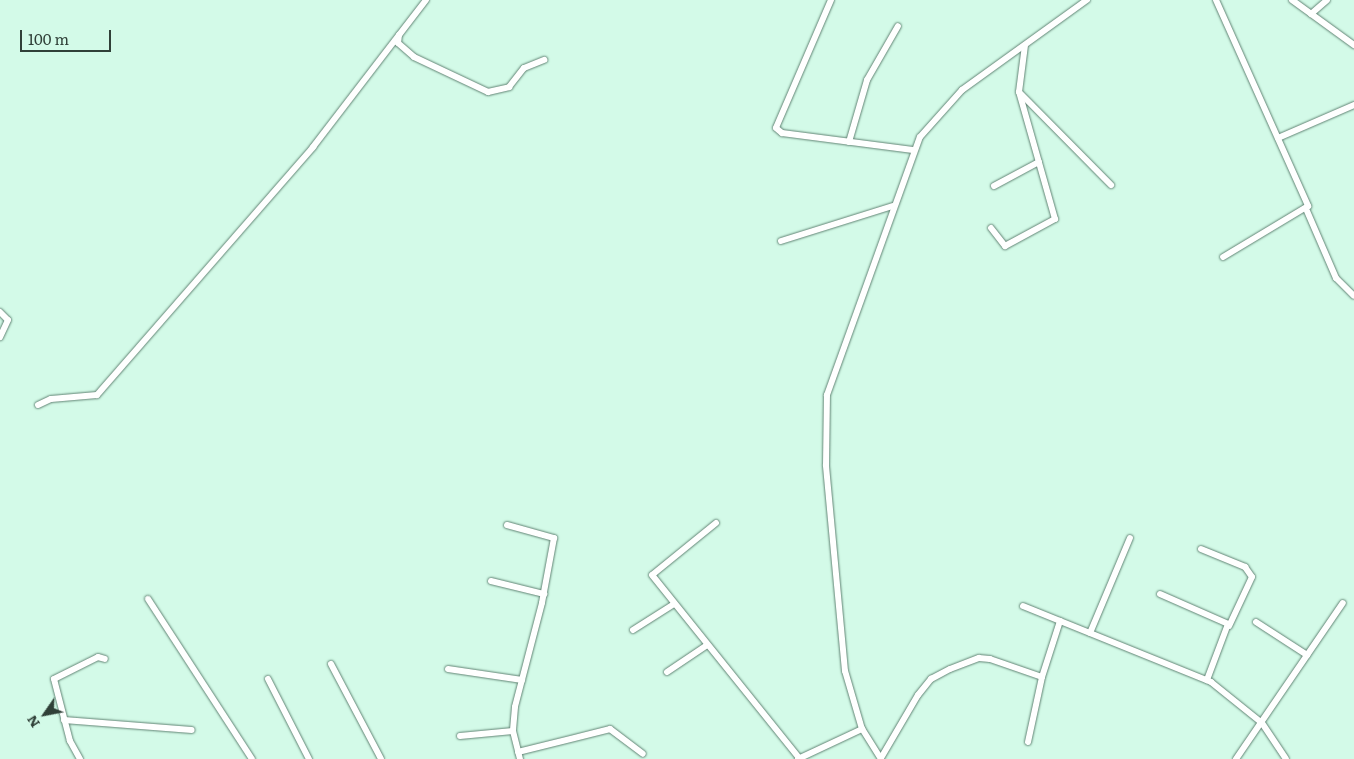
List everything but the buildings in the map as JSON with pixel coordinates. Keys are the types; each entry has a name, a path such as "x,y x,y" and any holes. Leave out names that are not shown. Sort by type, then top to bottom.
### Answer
{"street":[{"path":"38,405 51,399 97,394 313,148 426,0"},
{"path":"831,0 775,125 782,133 913,150"},
{"path":"1042,677 990,658 979,658 950,669 931,679 918,695 881,759 862,729 844,661 825,410 913,150 946,104 1087,0"},
{"path":"1216,0 1307,202 1307,211 1336,278 1354,296"},
{"path":"1293,0 1354,45"},
{"path":"1311,14 1327,0"},
{"path":"849,142 867,80 898,26"},
{"path":"399,34 398,43 414,58 488,92 509,87 524,68 544,60"},
{"path":"991,228 1003,246 1053,224 1055,215 1019,92 1025,45"},
{"path":"1019,92 1111,185"},
{"path":"1278,138 1354,105"},
{"path":"994,186 1039,162"},
{"path":"780,241 893,206"},
{"path":"1222,257 1307,211"},
{"path":"0,312 8,320 0,337"},
{"path":"716,523 653,571 652,577 799,759 862,729"},
{"path":"508,525 553,536 544,594 522,680 514,731 519,756 610,729 643,754"},
{"path":"1090,634 1130,538"},
{"path":"1201,549 1245,567 1252,577 1206,680"},
{"path":"491,581 544,594"},
{"path":"1160,594 1229,626"},
{"path":"148,599 252,759"},
{"path":"1236,759 1343,603"},
{"path":"633,630 674,604"},
{"path":"1023,606 1206,680 1262,723 1286,759"},
{"path":"1028,742 1042,677 1060,621"},
{"path":"1256,622 1308,655"},
{"path":"667,672 707,644"},
{"path":"80,759 64,720 54,678 98,657 105,658"},
{"path":"331,664 381,759"},
{"path":"448,669 522,680"},
{"path":"268,679 309,759"},
{"path":"64,720 192,730"},
{"path":"460,736 514,731"}]}
